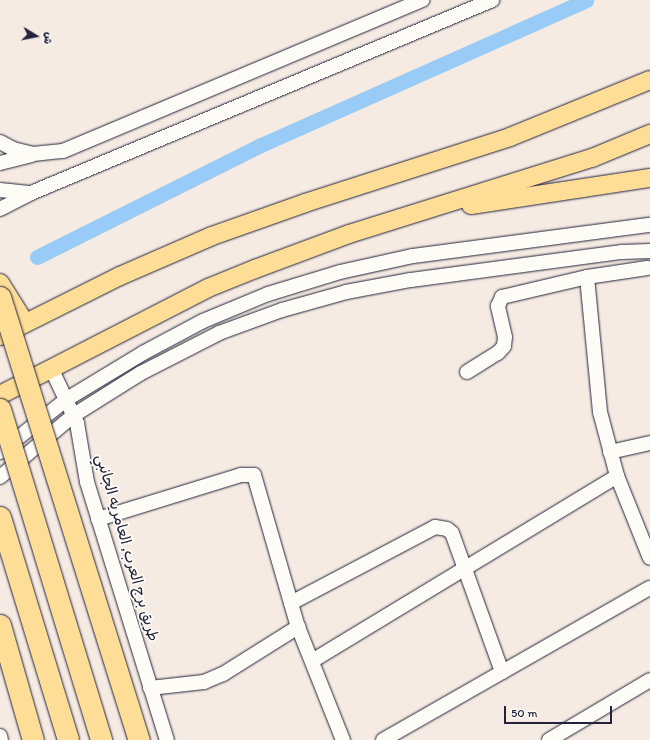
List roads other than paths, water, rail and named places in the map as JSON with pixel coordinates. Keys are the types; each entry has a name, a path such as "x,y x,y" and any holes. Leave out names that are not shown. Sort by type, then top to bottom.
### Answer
{"highway":[{"path":"0,297 139,740"},
{"path":"0,410 101,740"},
{"path":"0,517 68,740"},
{"path":"0,625 33,740"}],"main road":[{"path":"0,336 120,276 212,236 305,203 476,149 565,116 650,80"},
{"path":"0,395 208,288 302,251 412,214 592,158 650,134"},
{"path":"412,214 650,178"},
{"path":"0,283 25,323"}],"street":[{"path":"0,163 33,154 63,151 404,4 424,0"},
{"path":"0,209 31,193 492,0"},
{"path":"0,142 13,150 33,154"},
{"path":"0,190 31,193"},
{"path":"0,452 67,399 143,353 203,321 304,282 413,256 650,225"},
{"path":"0,477 74,415 142,373 212,336 314,300 411,280 622,252 650,251"},
{"path":"467,372 498,353 504,346 505,337 498,306 502,297 587,277 647,268"},
{"path":"587,277 594,369 600,412 617,476 650,558"},
{"name":"طريق برج العرب, العامريه الجانبي","path":"51,368 74,415 86,482 167,740"},
{"path":"610,452 650,442"},
{"path":"98,519 241,475 254,475 298,627 343,740"},
{"path":"312,661 464,567 617,476"},
{"path":"291,603 435,527 447,529 452,533 502,672"},
{"path":"382,740 650,588"},
{"path":"150,688 210,680 237,667 298,627"},
{"path":"550,740 650,680"},
{"path":"0,736 1,740"}],"waterway":[{"path":"37,257 261,145 586,0"}]}
